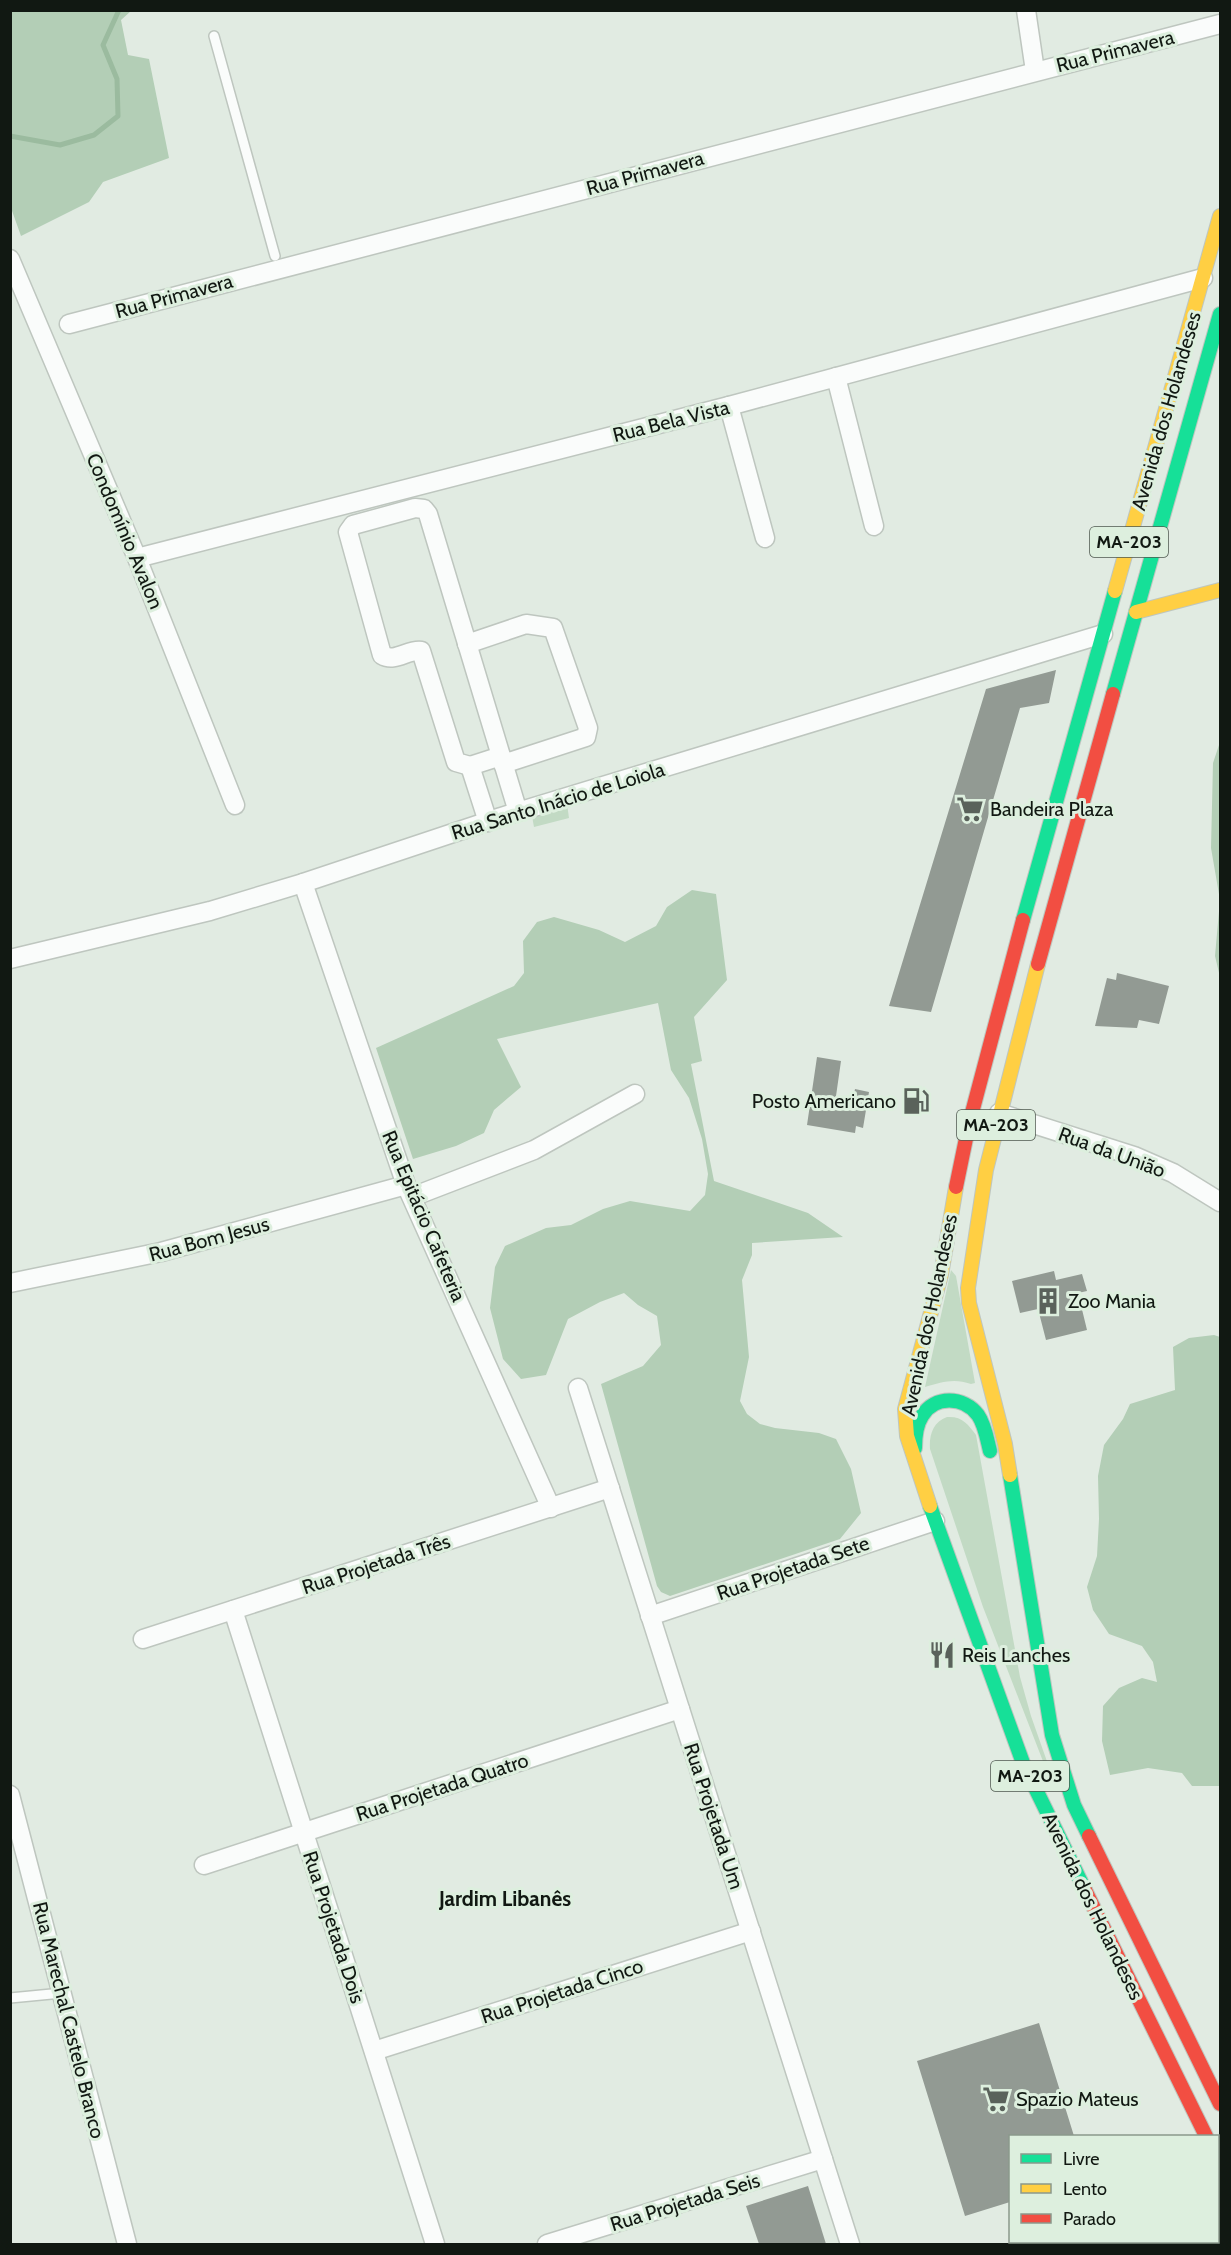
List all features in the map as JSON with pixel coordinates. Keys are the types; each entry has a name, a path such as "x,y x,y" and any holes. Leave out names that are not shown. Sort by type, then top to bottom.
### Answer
{"main road":[{"name":"Avenida dos Holandeses","path":"1206,2135 1023,1763 934,1521 907,1436 904,1418 906,1402 940,1275 969,1124 1037,868 1221,216"},
{"name":"Avenida dos Holandeses","path":"1221,314 1061,876 999,1113 975,1227 969,1296 1005,1444 1052,1735 1062,1771 1074,1805 1221,2104"},
{"path":"1136,612 1221,590"},
{"path":"920,1479 915,1443 918,1421 927,1408 946,1400 967,1404 977,1413 984,1426 993,1467"},
{"path":"998,1491 1052,1735"},
{"path":"1181,2023 1204,2055 1221,2072"},
{"path":"1169,2061 1182,2118"}],"street":[{"path":"1026,10 1035,71"},
{"name":"Rua Primavera","path":"69,324 276,263 1221,24"},
{"name":"Condomínio Avalon","path":"10,259 137,558 235,805"},
{"name":"Rua Bela Vista","path":"137,558 836,378 1203,278"},
{"path":"836,378 874,526"},
{"path":"729,406 765,538"},
{"path":"467,644 526,624 553,628 588,728 586,737 502,760 470,766 456,762 421,651 417,650 391,658 382,656 348,532 353,525 415,508 424,510 428,514 467,644 502,760 518,812"},
{"name":"Rua Santo Inácio de Loiola","path":"10,959 210,911 303,883 518,812 1102,634"},
{"path":"470,766 488,822"},
{"name":"Rua Epitácio Cafeteria","path":"303,883 409,1191 551,1508"},
{"name":"Rua Bom Jesus","path":"10,1283 161,1252 409,1191 534,1150 635,1094"},
{"name":"Rua da União","path":"999,1113 1134,1156 1173,1173 1221,1202"},
{"name":"Rua Projetada Um","path":"578,1388 850,2244"},
{"name":"Rua Projetada Três","path":"143,1639 610,1488"},
{"name":"Rua Projetada Sete","path":"650,1616 934,1521"},
{"name":"Rua Projetada Dois","path":"233,1610 435,2244"},
{"name":"Rua Projetada Quatro","path":"204,1865 680,1709"},
{"name":"Rua Marechal Castelo Branco","path":"10,1795 127,2244"},
{"name":"Rua Projetada Cinco","path":"374,2051 751,1931"},
{"name":"Rua Projetada Seis","path":"547,2244 823,2159"}],"lane":[{"path":"214,36 276,263"},
{"path":"10,1998 63,1993"}],"green space":[{"path":"11,10 131,11 121,20 128,55 149,59 169,158 103,182 89,202 21,236 11,208"},
{"path":"1220,742 1220,900 1211,848 1213,763"},
{"path":"567,804 569,818 534,827 532,816"},
{"path":"692,890 716,894 727,980 694,1017 702,1061 691,1064 714,1181 808,1213 843,1237 752,1243 752,1255 742,1280 749,1357 740,1401 747,1414 760,1424 819,1433 836,1439 851,1469 861,1513 840,1539 670,1596 661,1592 657,1586 601,1384 643,1366 661,1345 657,1316 638,1305 624,1293 600,1302 568,1319 546,1375 521,1379 503,1359 490,1308 495,1267 505,1246 546,1228 571,1225 603,1209 630,1201 690,1211 705,1195 708,1174 702,1139 689,1098 671,1070 658,1003 497,1039 521,1087 494,1110 484,1133 456,1146 413,1159 376,1048 514,986 524,973 523,941 537,922 554,917 599,930 625,942 656,926 667,907"},
{"path":"1220,900 1220,977 1215,956"},
{"path":"951,1270 956,1276 975,1383 948,1381 925,1387"},
{"path":"1214,1335 1220,1337 1220,1786 1192,1786 1182,1773 1148,1768 1110,1775 1102,1741 1103,1706 1119,1688 1142,1678 1157,1682 1153,1662 1142,1646 1109,1634 1093,1610 1087,1587 1097,1556 1098,1476 1104,1445 1123,1419 1130,1404 1175,1390 1173,1347 1189,1338"},
{"path":"947,1417 957,1418 964,1422 976,1435 1020,1677 1050,1770 1046,1769 983,1607 930,1449 930,1439 935,1426"}],"building":[{"name":"Bandeira Plaza","path":"1056,670 1049,703 1020,708 931,1012 889,1006 986,689"},
{"path":"1117,973 1169,986 1159,1024 1139,1020 1137,1028 1095,1026 1107,978 1116,980"},
{"path":"817,1057 841,1061 835,1103 852,1106 855,1089 869,1092 863,1128 856,1126 855,1133 807,1125"},
{"name":"Zoo Mania","path":"1054,1271 1056,1280 1082,1274 1087,1291 1078,1293 1087,1330 1046,1340 1038,1309 1020,1313 1012,1281"},
{"name":"Spazio Mateus","path":"1039,2023 1074,2135 1009,2135 1009,2202 965,2216 917,2061"},
{"path":"808,2186 826,2244 759,2244 746,2206"}],"waterway":[{"path":"10,136 60,145 94,135 118,116 117,79 103,45 119,10"}],"traffic: fast":[{"path":"1113,694 1220,314"},
{"path":"1023,920 1115,591"},
{"path":"915,1448 916,1431 922,1416 934,1404 949,1400 965,1404 978,1415 990,1451"},
{"path":"1010,1475 1052,1735 1074,1805 1089,1836"},
{"path":"930,1506 1023,1763 1085,1890"}],"traffic: slow":[{"path":"1115,591 1220,216"},
{"path":"1136,612 1220,590"},
{"path":"1010,1475 1005,1444 969,1303 968,1288 986,1170 1038,964"},
{"path":"930,1506 907,1436 905,1409 941,1275 956,1187"}],"traffic: jam":[{"path":"1038,964 1113,694"},
{"path":"956,1187 969,1124 1023,920"},
{"path":"1089,1836 1220,2104"},
{"path":"1085,1890 1206,2135"}],"place":[{"name":"Bandeira Plaza","path":"970,809"},
{"name":"Posto Americano","path":"916,1101"},
{"name":"Zoo Mania","path":"1048,1301"},
{"name":"Reis Lanches","path":"942,1655"},
{"name":"Spazio Mateus","path":"996,2099"}],"district":[{"name":"Jardim Libanês","path":"505,1898"}]}
